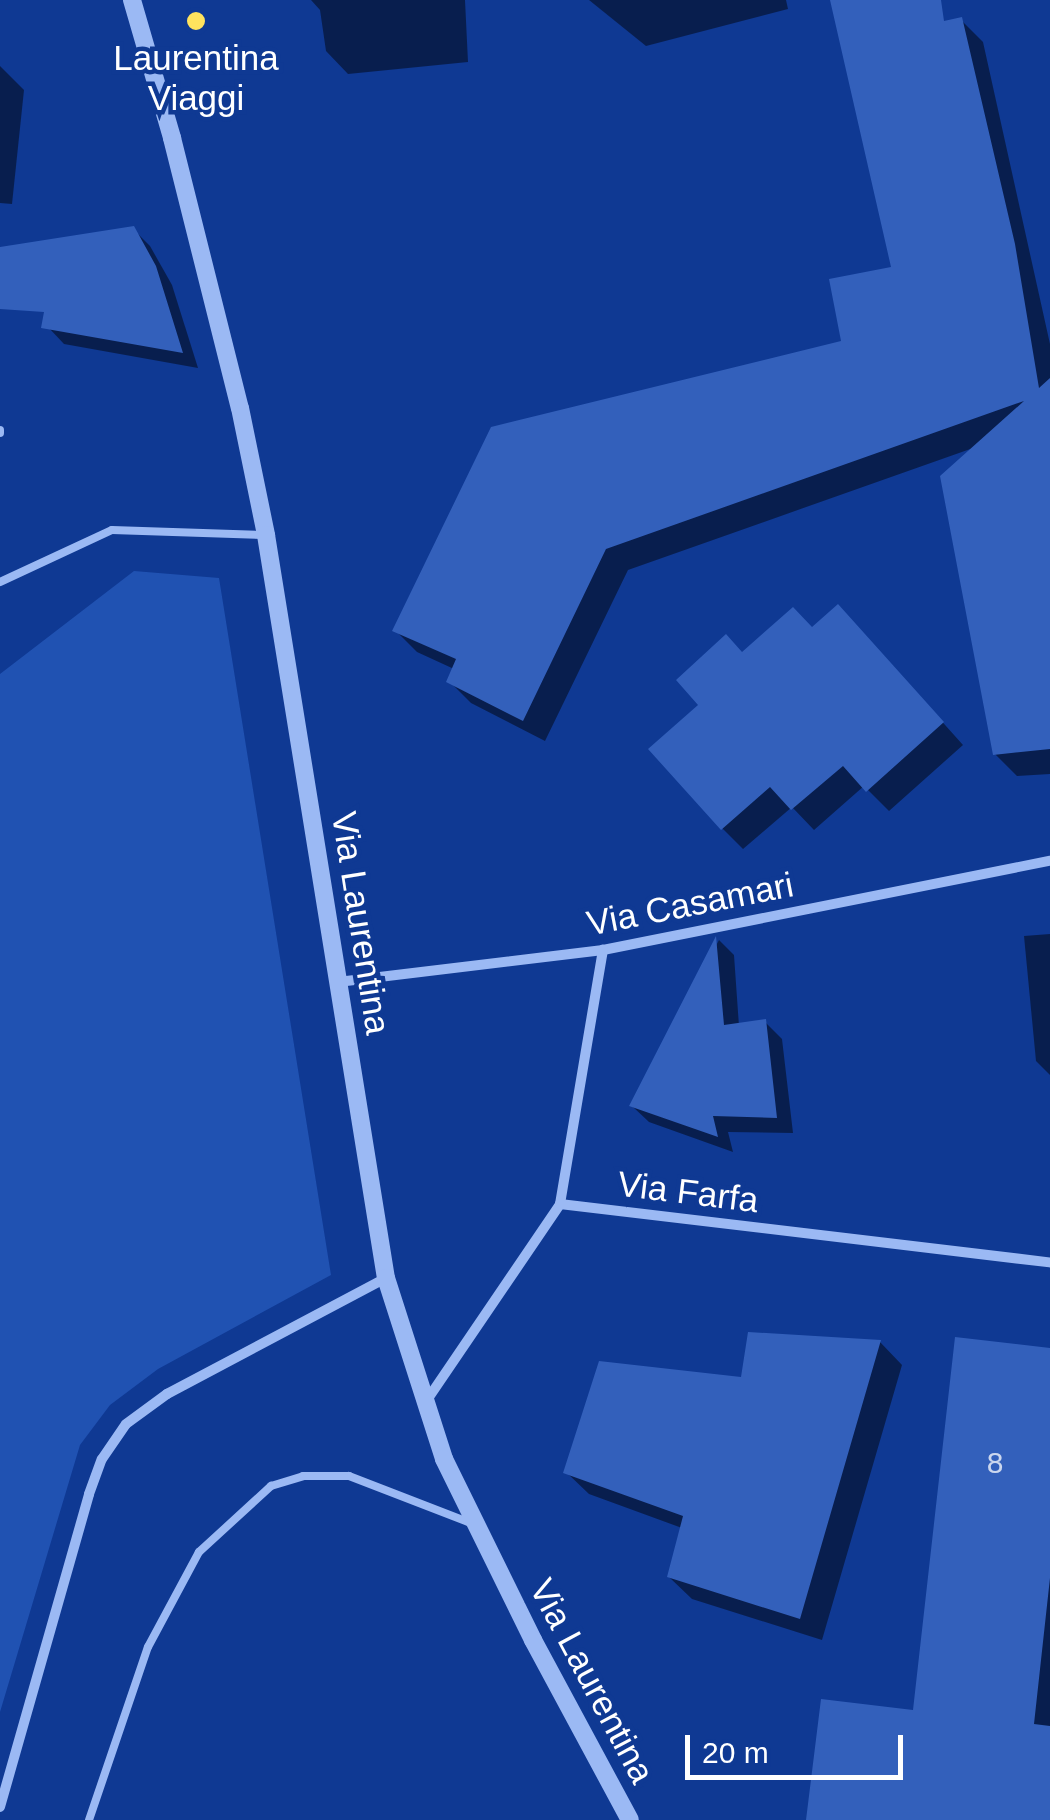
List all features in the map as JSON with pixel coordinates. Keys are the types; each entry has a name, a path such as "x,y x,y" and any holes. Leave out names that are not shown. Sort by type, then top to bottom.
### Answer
{"street":[{"name":"Via Laurentina","path":"132,0 226,351 266,536 386,1278 424,1404 475,1525 630,1820"},
{"name":"Via Casamari","path":"338,982 602,950 1050,861"},
{"path":"424,1404 560,1204 602,950"},
{"name":"Via Farfa","path":"560,1204 1050,1262"},
{"path":"0,1807 89,1494 102,1458 126,1424 167,1394 386,1278"}],"lane":[{"path":"0,582 112,530 266,536"},
{"path":"89,1820 148,1647 190,1568 199,1552 271,1486 303,1476 349,1476 475,1525"}],"shaded area":[{"path":"134,571 219,578 331,1275 158,1369 110,1405 80,1445 0,1712 0,674"}],"building":[{"path":"830,0 941,0 944,21 962,17 1015,244 1039,388 1050,378 1050,749 993,755 940,476 1024,401 606,549 523,721 446,682 456,659 392,631 491,427 841,341 829,279 891,267"},
{"path":"134,226 156,266 183,353 41,328 44,312 0,309 0,247"},
{"path":"838,604 944,722 866,792 843,766 791,810 770,787 721,830 648,749 698,705 676,680 726,634 742,652 793,607 812,627"},
{"path":"716,936 724,1025 766,1019 777,1118 713,1116 718,1137 629,1106"},
{"path":"748,1332 881,1340 800,1619 667,1577 683,1516 563,1473 599,1361 741,1377"},
{"path":"955,1337 1050,1348 1050,1578 1034,1724 1050,1726 1050,1820 806,1820 821,1699 913,1710"}],"place":[{"name":"Laurentina Viaggi","path":"196,21"}]}
